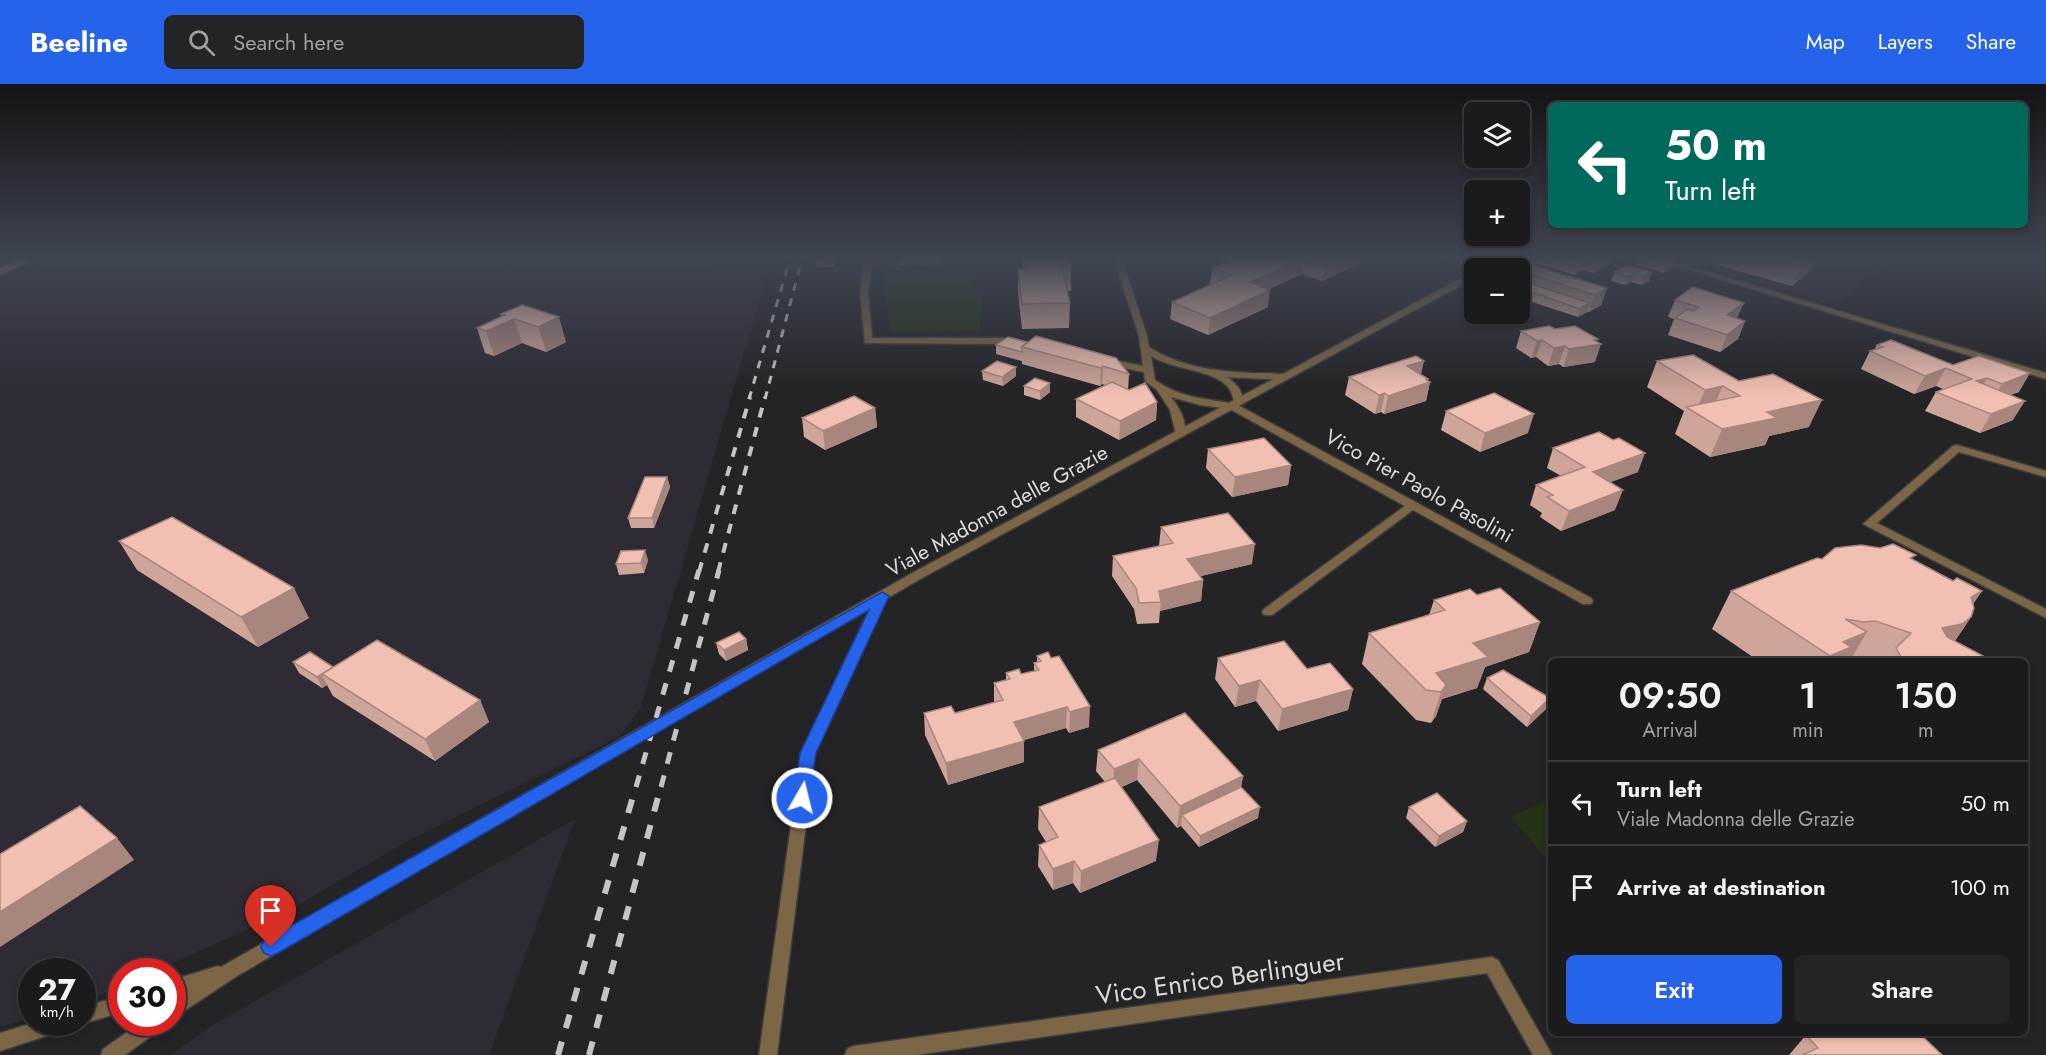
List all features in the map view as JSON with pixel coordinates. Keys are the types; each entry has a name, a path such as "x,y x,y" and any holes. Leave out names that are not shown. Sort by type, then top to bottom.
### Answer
{"street":[{"path":"865,304 868,341 1002,341 1024,345"},
{"path":"1132,304 1145,348 1150,381 1161,390 1176,411 1181,429 1180,434"},
{"name":"Viale Madonna delle Grazie","path":"231,970 882,596 1418,304"},
{"path":"1808,304 2046,376"},
{"path":"1145,348 1155,356 1173,364 1201,370 1285,377"},
{"path":"1092,359 1149,370"},
{"path":"1161,390 1205,404 1235,404 1237,392 1231,383 1201,370"},
{"name":"Vico Pier Paolo Pasolini","path":"1235,404 1587,601"},
{"path":"2046,474 1957,448 1869,524 2046,614"},
{"path":"1268,612 1413,505"},
{"path":"768,1055 808,753 882,596"},
{"name":"Vico Enrico Berlinguer","path":"854,1055 1492,965 1543,1055"},
{"path":"186,984 231,970"},
{"path":"186,1001 231,970"},
{"path":"0,1042 19,1036"},
{"path":"110,1055 137,1036"}],"shaded area":[{"path":"0,304 758,304 641,707 619,737 415,837 284,913 184,958 108,958 108,992 96,998 96,958 18,958 18,1022 0,1027"},
{"path":"575,819 489,1055 171,1055 211,1026"}],"green space":[{"path":"887,304 981,304 980,331 891,333"},
{"path":"1548,799 1548,861 1511,817"}],"building":[{"path":"1177,304 1239,304 1210,318"},
{"path":"1567,304 1588,304 1580,309"},
{"path":"1690,304 1742,304 1727,315 1745,321 1727,335 1675,318 1688,309 1693,311 1699,307"},
{"path":"522,305 559,317 538,327 514,319 486,331 477,328 505,315 501,314"},
{"path":"1549,326 1555,329 1575,326 1598,339 1594,340 1601,344 1569,349 1565,346 1554,348 1521,331"},
{"path":"1036,336 1116,358 1129,374 1022,347"},
{"path":"1008,337 1027,342 1022,347 1022,352 996,345"},
{"path":"1891,340 1953,365 1979,356 2030,373 2002,384 1987,378 1976,381 2025,401 1991,414 1936,392 1972,379 1946,368 1925,376 1870,351 1883,347 1877,345"},
{"path":"1693,355 1739,381 1773,374 1822,400 1767,412 1777,418 1722,429 1686,407 1740,396 1723,386 1705,390 1657,361"},
{"path":"1416,356 1424,361 1407,366 1430,382 1388,396 1385,393 1379,395 1349,377"},
{"path":"997,361 1016,367 1002,377 982,371"},
{"path":"1035,378 1050,383 1040,391 1024,386"},
{"path":"1112,382 1129,390 1145,383 1157,402 1120,421 1076,399"},
{"path":"1494,393 1534,414 1485,433 1446,411"},
{"path":"854,396 875,408 823,431 802,418"},
{"path":"1599,432 1613,440 1619,438 1645,453 1593,472 1623,490 1569,511 1547,497 1553,495 1536,485 1585,467 1553,448"},
{"path":"1264,438 1291,465 1235,477 1208,449"},
{"path":"645,477 667,477 652,518 628,518"},
{"path":"1228,513 1255,544 1187,559 1203,580 1159,591 1161,602 1139,603 1136,588 1113,556 1173,543 1161,527"},
{"path":"172,517 294,588 241,617 119,541"},
{"path":"1893,544 1916,555 1910,558 1953,581 1957,578 1982,591 1971,597 1974,608 1971,617 1962,624 1942,628 1947,637 1987,658 1902,658 1896,648 1911,633 1875,621 1845,619 1867,632 1843,642 1851,647 1830,656 1731,591 1817,558 1822,559 1835,548 1861,545 1880,548"},
{"path":"645,550 641,563 616,564 621,551"},
{"path":"1500,588 1540,622 1473,643 1488,657 1436,673 1446,685 1441,692 1426,690 1369,633 1445,610 1434,600 1470,589 1477,595"},
{"path":"739,632 746,639 724,650 716,643"},
{"path":"377,640 480,700 425,739 322,674"},
{"path":"1284,641 1307,669 1330,663 1353,689 1282,709 1260,680 1239,686 1218,658"},
{"path":"310,652 333,667 317,677 293,662"},
{"path":"1048,652 1051,658 1059,656 1090,706 1070,712 1067,707 1014,722 1024,741 946,763 924,713 951,706 955,713 1003,700 994,683 1010,679 1006,673 1019,669 1021,674 1039,670 1034,663 1041,661 1037,656"},
{"path":"1503,670 1548,697 1548,700 1531,716 1487,678"},
{"path":"1185,713 1243,776 1180,806 1139,759 1114,769 1098,750"},
{"path":"1115,778 1159,840 1081,871 1074,861 1053,869 1039,845 1058,837 1039,807"},
{"path":"1241,787 1260,807 1200,836 1182,815"},
{"path":"1437,793 1467,821 1439,836 1409,807"},
{"path":"80,806 117,838 0,912 0,854"},
{"path":"1807,1036 1922,1036 1942,1055 1802,1055 1818,1048"}],"railway":[{"path":"749,399 777,304"},
{"path":"765,399 790,304"},
{"path":"699,572 750,397"},
{"path":"718,572 765,397"},
{"path":"636,787 699,570"},
{"path":"661,787 719,570"},
{"path":"558,1055 636,786"},
{"path":"589,1055 661,786"}],"route":[{"path":"271,947 882,596 808,753 802,798"}]}
